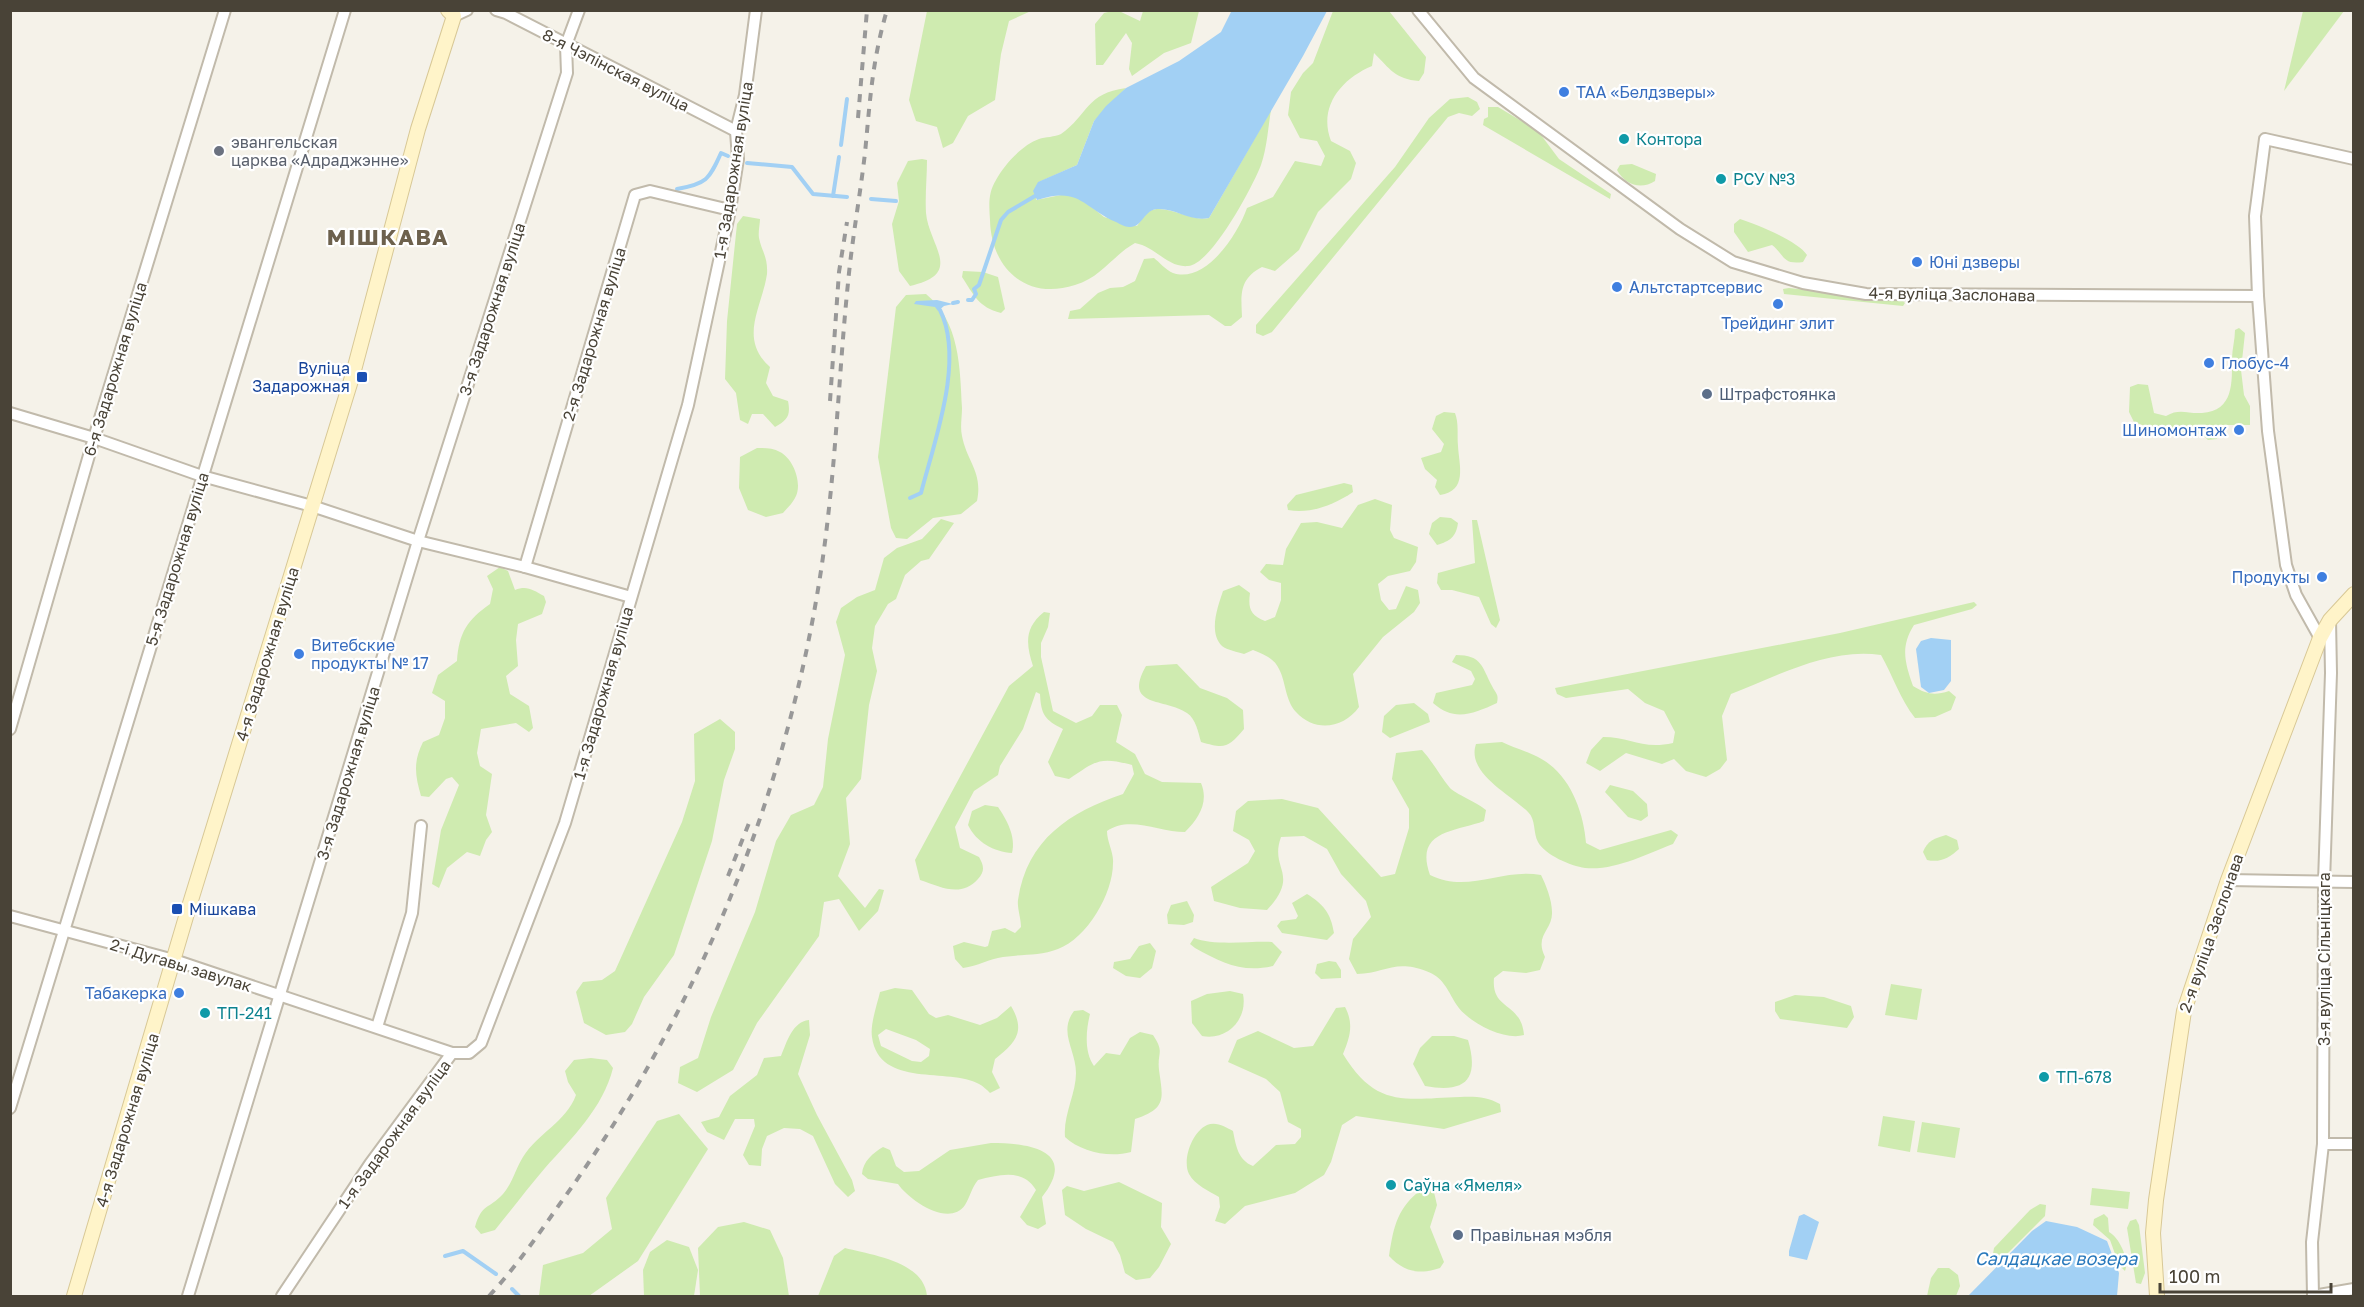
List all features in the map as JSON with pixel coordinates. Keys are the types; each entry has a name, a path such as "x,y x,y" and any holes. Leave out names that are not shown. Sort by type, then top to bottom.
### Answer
{"main road":[{"name":"4-я Задарожная вуліца","path":"74,1296 353,374 418,129 456,12"},
{"name":"2-я вуліца Заслонава","path":"2157,1296 2153,1233 2175,1057 2184,1011 2228,880 2320,638 2330,620 2353,595"}],"street":[{"name":"6-я Задарожная вуліца","path":"10,729 94,438 225,10"},
{"name":"5-я Задарожная вуліца","path":"10,1108 345,10"},
{"name":"8-я Чэпінская вуліца","path":"496,10 506,13 736,131"},
{"name":"3-я Задарожная вуліца","path":"188,1296 418,541 567,74 566,45 579,10"},
{"name":"1-я Задарожная вуліца","path":"282,1296 370,1164 452,1053 469,1053 481,1043 565,823 688,405 730,210 738,159 736,131 745,95 756,10"},
{"name":"4-я вуліца Заслонава","path":"1418,10 1474,78 1658,214 1733,262 1803,283 1866,294 2258,296"},
{"path":"2320,638 2296,595 2286,565 2268,431 2258,296 2255,216 2265,139 2354,159"},
{"name":"2-я Задарожная вуліца","path":"525,567 635,195 650,191 730,210"},
{"path":"10,413 94,438 202,476 312,506 418,541 525,567 631,597"},
{"name":"3-я вуліца Сільніцкага","path":"2313,1296 2312,1242 2323,1144 2324,882 2331,673 2330,620"},
{"path":"377,1027 412,913 421,826"},
{"path":"2228,880 2354,882"},
{"name":"2-і Дугавы завулак","path":"10,916 174,960 452,1053"},
{"path":"2323,1144 2354,1144"},
{"path":"2313,1296 2354,1289"}],"green space":[{"path":"927,11 1031,11 1009,21 1001,54 995,100 968,116 953,143 943,148 937,127 916,121 909,100"},
{"path":"1119,11 1140,21 1143,11 1199,11 1191,43 1164,53 1132,76 1129,69 1132,43 1126,33 1103,65 1096,65 1095,24 1104,13"},
{"path":"1333,11 1389,11 1426,57 1424,73 1419,81 1404,78 1374,53 1372,66 1342,86 1330,106 1328,129 1331,141 1350,151 1356,163 1351,179 1318,212 1299,250 1275,271 1262,267 1245,282 1242,294 1242,317 1231,326 1225,326 1209,315 1068,319 1070,311 1080,309 1098,293 1110,288 1123,287 1135,281 1144,259 1154,258 1173,273 1185,274 1197,271 1209,264 1228,243 1247,208 1273,197 1295,161 1321,166 1325,156 1317,141 1300,138 1288,115 1291,92 1303,73 1313,63"},
{"path":"2303,11 2344,11 2284,91"},
{"path":"1126,88 1094,121 1077,165 1039,182 1036,200 1066,194 1082,199 1104,217 1137,226 1146,213 1156,209 1202,219 1209,218 1271,110 1266,145 1257,175 1219,239 1197,262 1188,266 1174,264 1135,243 1093,277 1075,285 1057,289 1027,284 1004,266 997,253 992,237 990,215 993,185 1009,162 1026,146 1039,139 1061,134 1095,100 1113,91"},
{"path":"1468,97 1477,102 1480,109 1472,116 1459,113 1448,117 1272,332 1263,336 1256,333 1256,325 1395,167 1429,118 1450,99"},
{"path":"1488,107 1498,107 1538,131 1559,159 1611,194 1610,199 1483,125 1484,119 1488,117"},
{"path":"927,160 926,213 928,225 940,257 940,266 936,274 927,281 910,286 899,271 892,224 899,201 897,183 908,161"},
{"path":"1632,164 1656,174 1655,181 1650,184 1634,185 1624,179 1617,170 1620,165"},
{"path":"743,216 760,219 759,238 767,263 767,274 755,322 755,345 760,356 770,367 766,383 773,396 788,401 789,406 787,417 775,427 763,414 752,414 748,424 740,420 736,393 725,379 727,321 737,224"},
{"path":"1740,219 1795,244 1807,255 1803,262 1787,261 1772,245 1748,252 1734,232 1734,224"},
{"path":"963,271 983,272 998,277 1005,309 1001,313 977,300 962,277"},
{"path":"1783,289 1902,300 1905,303 1903,306 1784,294"},
{"path":"926,294 946,318 956,346 962,408 961,433 978,482 977,501 961,514 933,518 907,539 896,538 891,528 878,457 896,307 906,295"},
{"path":"2239,328 2245,333 2241,370 2244,395 2250,406 2250,425 2219,425 2217,439 2208,440 2202,434 2164,433 2134,422 2129,412 2130,387 2138,384 2148,385 2154,413 2166,416 2180,412 2202,413 2220,407 2226,401 2231,386 2235,330"},
{"path":"1444,412 1455,413 1456,417 1460,476 1455,488 1449,493 1440,495 1435,487 1437,480 1425,469 1421,458 1441,452 1444,444 1432,429 1436,416"},
{"path":"757,448 772,449 785,455 796,473 797,493 783,513 766,517 748,510 739,488 740,457"},
{"path":"1344,483 1352,485 1353,492 1338,501 1305,511 1288,510 1287,505 1296,495"},
{"path":"1375,499 1392,505 1390,530 1394,538 1418,547 1416,562 1410,571 1388,576 1378,584 1381,600 1389,610 1396,609 1406,586 1418,590 1420,603 1414,612 1383,637 1353,674 1359,707 1353,714 1346,720 1329,725 1312,723 1304,719 1292,707 1281,674 1271,659 1253,650 1244,654 1222,646 1215,626 1219,604 1223,591 1239,585 1250,593 1250,607 1256,616 1265,621 1275,617 1281,600 1281,583 1269,580 1260,572 1266,564 1283,565 1286,549 1301,523 1317,522 1342,528 1358,505"},
{"path":"1440,517 1451,518 1458,523 1452,538 1437,545 1429,534 1432,523"},
{"path":"941,519 954,523 929,559 921,561 905,575 896,599 888,604 875,626 872,648 877,671 869,705 861,779 846,798 850,844 838,876 865,908 879,889 884,890 878,911 859,931 839,899 824,902 819,936 757,1023 733,1070 697,1092 678,1083 680,1067 698,1058 711,1017 755,912 776,841 791,815 814,805 823,787 828,739 845,655 836,622 841,608 857,597 875,590 884,558 897,548 922,539"},
{"path":"1472,520 1477,520 1500,620 1496,628 1491,624 1479,597 1452,590 1441,590 1437,583 1438,573 1475,563"},
{"path":"500,567 508,571 515,590 530,589 544,596 546,602 542,614 518,624 516,640 518,666 506,676 510,694 529,706 533,728 529,732 516,723 481,729 477,753 480,766 492,774 486,815 492,832 480,856 467,852 447,868 439,888 432,884 441,830 459,785 452,777 446,779 429,797 421,796 416,775 416,762 423,742 439,735 445,718 445,701 432,693 438,675 457,661 462,635 466,628 475,616 490,604 493,589 487,576"},
{"path":"1974,602 1977,605 1972,609 1914,625 1905,648 1906,662 1913,686 1930,693 1949,691 1956,697 1951,710 1935,717 1915,718 1881,655 1843,655 1823,659 1731,694 1722,716 1727,760 1720,769 1706,777 1686,771 1674,759 1662,764 1626,753 1600,771 1586,763 1591,750 1603,737 1662,745 1673,743 1675,732 1664,711 1645,703 1628,689 1566,698 1557,694 1555,688 1840,633"},
{"path":"1044,612 1050,613 1048,627 1041,643 1041,657 1053,711 1076,723 1092,716 1100,705 1117,705 1122,715 1116,742 1135,754 1145,774 1162,782 1201,783 1203,803 1195,821 1185,832 1135,824 1116,826 1107,831 1113,859 1108,888 1096,914 1079,935 1069,943 1051,951 998,958 963,968 955,959 953,946 964,942 985,947 988,946 992,931 1005,928 1015,933 1021,927 1018,900 1023,879 1041,844 1069,819 1123,794 1134,774 1132,765 1105,761 1092,764 1069,779 1055,776 1048,762 1063,729 1045,716 1041,707 1040,694 1036,692 1023,729 1000,766 998,775 974,791 955,827 960,848 979,857 983,868 982,873 971,885 958,890 943,888 920,880 915,860 1009,686 1033,666 1028,637 1033,624"},
{"path":"1456,655 1471,657 1480,663 1497,694 1497,703 1472,713 1456,714 1448,713 1433,703 1436,693 1472,685 1475,679 1471,671 1452,662"},
{"path":"1177,664 1200,688 1227,698 1243,710 1244,729 1230,743 1216,746 1201,742 1195,722 1187,713 1150,700 1143,695 1139,689 1140,679 1146,666"},
{"path":"1414,703 1428,714 1430,722 1390,738 1382,732 1384,716 1396,705"},
{"path":"720,719 735,732 735,749 724,780 712,841 674,955 644,997 632,1024 625,1032 606,1035 584,1023 576,992 583,982 602,980 615,971 682,822 695,781 694,734"},
{"path":"1502,742 1544,760 1565,780 1580,811 1586,843 1600,850 1671,830 1678,835 1673,844 1608,867 1579,867 1552,855 1538,842 1531,815 1483,774 1477,764 1476,744"},
{"path":"1422,750 1450,788 1486,810 1484,821 1450,831 1432,841 1428,849 1427,860 1430,875 1444,880 1471,882 1512,875 1541,875 1547,888 1552,918 1543,938 1542,949 1545,957 1540,970 1526,973 1503,971 1494,978 1494,989 1497,996 1518,1016 1524,1035 1497,1033 1477,1023 1461,1011 1441,980 1426,971 1406,966 1357,974 1349,959 1353,939 1371,917 1366,901 1341,874 1327,849 1304,836 1281,837 1278,848 1283,879 1282,888 1267,910 1240,908 1214,901 1211,887 1248,863 1255,851 1249,840 1233,831 1236,811 1248,801 1282,799 1318,808 1381,877 1395,874 1409,828 1409,809 1392,779 1396,753"},
{"path":"1610,785 1633,791 1647,804 1648,816 1641,821 1628,817 1605,792"},
{"path":"985,805 998,807 1005,817 1012,835 1012,853 999,851 986,845 971,831 968,825 972,811"},
{"path":"1946,835 1957,840 1959,849 1944,859 1927,860 1923,852 1927,845"},
{"path":"1307,894 1322,905 1331,920 1334,933 1327,940 1282,933 1277,926 1281,921 1296,919 1298,916 1292,903"},
{"path":"1187,901 1194,915 1193,922 1184,925 1168,924 1167,915 1171,905"},
{"path":"1194,938 1221,943 1272,942 1282,952 1273,966 1242,967 1223,962 1195,948 1190,944"},
{"path":"1150,943 1156,951 1152,968 1140,978 1126,976 1113,968 1114,962 1130,959 1139,946"},
{"path":"1336,962 1341,970 1341,978 1321,979 1315,973 1317,964"},
{"path":"1891,984 1922,989 1917,1020 1885,1015"},
{"path":"895,988 912,990 929,1014 936,1018 948,1015 980,1025 997,1018 1011,1006 1018,1023 1018,1030 1013,1042 995,1059 992,1072 1000,1088 990,1093 980,1085 966,1079 917,1074 888,1064 877,1053 872,1037 873,1020 880,992","holes":["886,1029 916,1040 930,1049 929,1056 921,1062 912,1061 881,1046 878,1035"]},
{"path":"1230,991 1243,994 1244,1003 1239,1020 1227,1032 1211,1037 1202,1036 1192,1023 1191,1001 1207,994"},
{"path":"1795,995 1824,997 1851,1006 1854,1017 1847,1028 1780,1019 1775,1011 1775,1002"},
{"path":"1345,1007 1350,1031 1343,1054 1367,1084 1380,1092 1407,1099 1486,1098 1500,1104 1501,1112 1444,1129 1356,1116 1342,1125 1331,1162 1324,1175 1295,1193 1245,1206 1225,1224 1215,1221 1220,1207 1219,1197 1195,1181 1187,1168 1190,1147 1202,1129 1214,1124 1233,1131 1241,1156 1253,1166 1276,1145 1295,1144 1301,1137 1301,1129 1288,1122 1280,1092 1266,1079 1228,1062 1237,1040 1258,1031 1294,1048 1313,1046 1336,1008"},
{"path":"1083,1010 1090,1014 1087,1041 1094,1066 1106,1053 1120,1055 1130,1038 1140,1032 1153,1035 1159,1046 1162,1095 1158,1106 1153,1111 1135,1119 1131,1152 1105,1154 1087,1150 1065,1137 1076,1073 1068,1026 1074,1011"},
{"path":"809,1020 810,1035 798,1074 852,1180 855,1191 848,1197 835,1184 813,1136 800,1129 784,1128 767,1136 762,1149 761,1166 749,1165 743,1155 755,1126 754,1119 735,1119 724,1140 707,1132 701,1122 719,1117 730,1096 757,1075 764,1058 781,1056 794,1029 798,1024"},
{"path":"1432,1036 1454,1036 1468,1040 1472,1065 1466,1081 1450,1088 1425,1086 1413,1064 1420,1048"},
{"path":"591,1058 607,1060 613,1068 594,1109 576,1134 495,1230 481,1234 475,1227 480,1214 503,1194 520,1161 536,1141 566,1113 576,1095 568,1082 565,1071 574,1060"},
{"path":"679,1114 708,1149 638,1261 589,1296 539,1296 543,1265 583,1253 612,1229 606,1198 657,1121"},
{"path":"1883,1116 1915,1121 1910,1152 1878,1146"},
{"path":"1922,1122 1960,1128 1955,1158 1917,1152"},
{"path":"991,1143 1033,1148 1044,1152 1052,1159 1055,1169 1052,1181 1042,1197 1046,1224 1038,1229 1027,1225 1020,1217 1036,1190 1024,1178 1002,1175 978,1180 965,1205 949,1214 940,1213 920,1204 898,1184 868,1179 862,1174 869,1158 883,1147 890,1150 896,1166 904,1172 919,1171 950,1150"},
{"path":"1119,1182 1162,1203 1161,1227 1171,1244 1159,1267 1150,1278 1136,1280 1125,1273 1120,1255 1113,1242 1086,1229 1065,1215 1062,1190 1067,1186 1084,1191"},
{"path":"1423,1188 1433,1188 1437,1205 1430,1227 1444,1262 1440,1268 1412,1271 1400,1266 1389,1256 1393,1235 1402,1210"},
{"path":"2092,1188 2130,1192 2128,1209 2090,1205"},
{"path":"2040,1204 2046,1205 2045,1216 2007,1254 1996,1260 1993,1254 1994,1248 2030,1210"},
{"path":"2104,1214 2108,1218 2109,1232 2123,1249 2126,1261 2125,1271 2119,1265 2110,1240 2093,1225 2094,1219"},
{"path":"2136,1219 2139,1225 2145,1273 2141,1284 2136,1283 2127,1228 2130,1221"},
{"path":"744,1222 770,1230 783,1258 789,1296 700,1296 698,1248 718,1227"},
{"path":"667,1240 689,1247 698,1270 694,1296 644,1296 643,1270 650,1252"},
{"path":"845,1248 882,1257 907,1267 924,1284 927,1296 818,1296 834,1256"},
{"path":"1938,1268 1949,1268 1958,1275 1960,1286 1956,1296 1927,1296 1931,1278"}],"water":[{"path":"1232,10 1327,11 1209,218 1196,218 1159,209 1150,212 1134,226 1127,227 1072,197 1051,196 1037,200 1033,191 1038,182 1077,165 1094,121 1106,106 1126,88 1179,61 1221,32"},
{"path":"937,300 953,304 944,306 938,311 935,307 914,304 916,301"},
{"path":"1931,638 1951,640 1951,681 1944,690 1929,693 1921,687 1916,649 1921,641"},
{"path":"1804,1214 1819,1222 1807,1260 1789,1256 1799,1216"},
{"name":"Салдацкае возера","path":"2046,1221 2077,1227 2107,1241 2119,1273 2117,1296 1968,1296 2032,1231"}],"waterway":[{"path":"841,145 847,99"},
{"path":"677,189 701,183 709,175 721,153 728,156"},
{"path":"833,196 839,157"},
{"path":"747,163 792,167 813,194 847,197"},
{"path":"968,300 972,300 976,294 974,289 979,285 1001,220 1008,212 1035,196"},
{"path":"871,199 896,201"},
{"path":"953,303 958,302"},
{"path":"910,498 921,493 945,401 949,353 947,330 940,310"},
{"path":"445,1256 463,1251 496,1274"},
{"path":"512,1289 519,1296"}],"railway":[{"path":"858,118 867,10"},
{"path":"489,1296 519,1261 564,1198 615,1122 662,1042 703,959 740,874 770,787 795,698 815,608 828,517 845,312 872,81 887,10"},
{"path":"830,401 839,272 847,222"},
{"path":"728,876 751,818"}],"place":[{"name":"ТАА «Белдзверы»","path":"1564,92"},
{"name":"Контора","path":"1624,139"},
{"name":"эвангельская царква «Адраджэнне»","path":"219,151"},
{"name":"РСУ №3","path":"1721,179"},
{"name":"Юні дзверы","path":"1917,262"},
{"name":"Альтстартсервис","path":"1617,287"},
{"name":"Трейдинг элит","path":"1778,304"},
{"name":"Глобус-4","path":"2209,363"},
{"name":"Вуліца Задарожная","path":"362,377"},
{"name":"Штрафстоянка","path":"1707,394"},
{"name":"Шиномонтаж","path":"2239,430"},
{"name":"Продукты","path":"2322,577"},
{"name":"Витебские продукты № 17","path":"299,654"},
{"name":"Мішкава","path":"177,909"},
{"name":"Табакерка","path":"179,993"},
{"name":"ТП-241","path":"205,1013"},
{"name":"ТП-678","path":"2044,1077"},
{"name":"Саўна «Ямеля»","path":"1391,1185"},
{"name":"Правільная мэбля","path":"1458,1235"}],"district":[{"name":"МІШКАВА","path":"388,237"}]}
